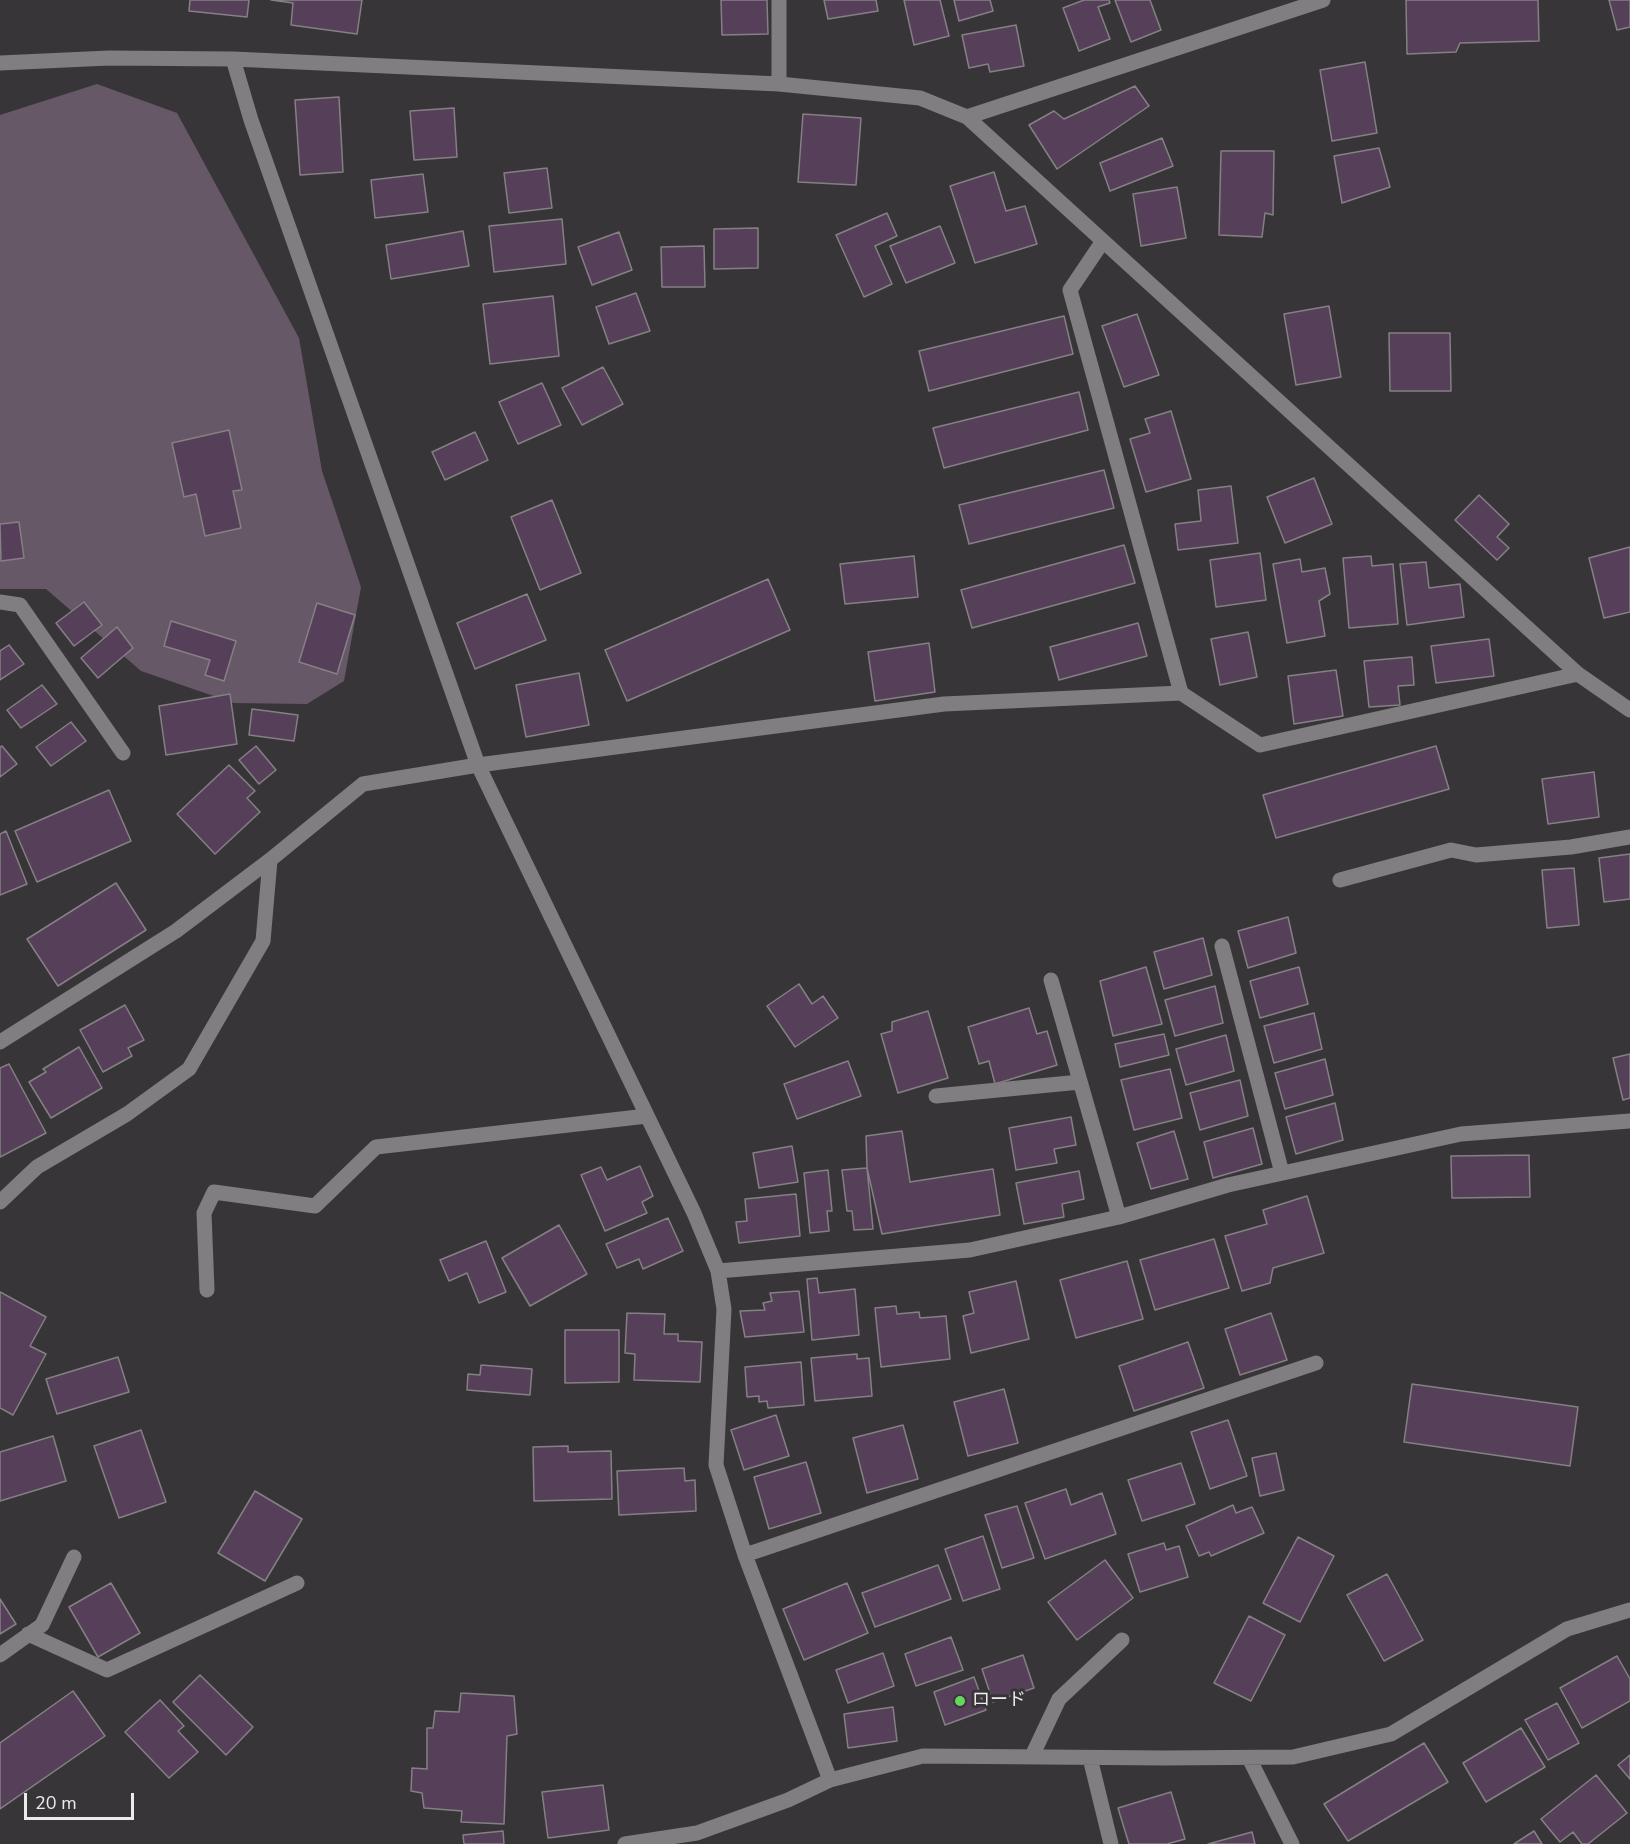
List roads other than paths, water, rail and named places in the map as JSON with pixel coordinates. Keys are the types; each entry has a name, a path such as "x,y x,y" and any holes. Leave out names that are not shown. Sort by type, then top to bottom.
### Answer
{"street":[{"path":"779,84 780,0"},
{"path":"967,117 1323,0"},
{"path":"0,63 109,58 233,59 779,84 920,98 967,117 1578,674 1630,710"},
{"path":"233,59 255,132 478,765 694,1213 718,1271 724,1309 716,1465 745,1555 830,1780"},
{"path":"1103,241 1070,291 1181,693"},
{"path":"0,602 20,605 123,753"},
{"path":"0,1042 176,931 270,860 363,784 478,765 944,704 1181,693 1260,745 1578,674"},
{"path":"1340,880 1451,850 1476,855 1571,847 1630,837"},
{"path":"0,1202 37,1167 127,1114 189,1069 262,941 270,860"},
{"path":"1222,946 1282,1173"},
{"path":"1051,980 1119,1217"},
{"path":"936,1096 1080,1082"},
{"path":"207,1290 204,1213 214,1192 315,1206 376,1147 647,1116"},
{"path":"718,1271 970,1250 1119,1217 1228,1185 1461,1134 1630,1121"},
{"path":"745,1555 1316,1364"},
{"path":"0,1655 42,1625 74,1557"},
{"path":"28,1635 107,1670 297,1583"},
{"path":"625,1844 697,1833 788,1800 830,1780 923,1756 1090,1758 1293,1756 1390,1734 1567,1629 1630,1610"},
{"path":"1032,1756 1059,1699 1122,1640"},
{"path":"1090,1758 1111,1844"},
{"path":"1249,1758 1292,1844"}],"place":[{"name":"ロード","path":"960,1701"}]}
